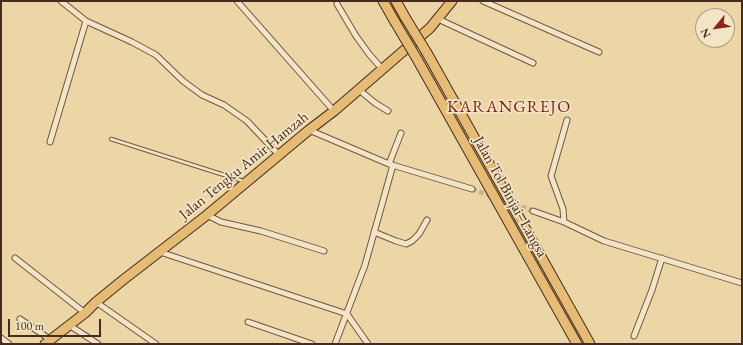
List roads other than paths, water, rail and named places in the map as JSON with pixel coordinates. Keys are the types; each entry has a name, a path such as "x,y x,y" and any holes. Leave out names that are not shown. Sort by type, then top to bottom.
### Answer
{"highway":[{"name":"Jalan Tol Binjai–Langsa","path":"383,1 577,344"},
{"name":"Jalan Tol Binjai–Langsa","path":"396,1 427,53 590,344"},
{"name":"Jalan Tengku Amir Hamzah","path":"48,342 85,313 96,302 207,215 245,182 383,70 438,19 452,1"}],"street":[{"path":"61,1 86,21 132,42 156,56 183,81 202,95 224,105 247,121 279,155"},
{"path":"237,1 334,111"},
{"path":"483,1 599,52"},
{"path":"337,4 356,36 383,70"},
{"path":"438,19 533,63"},
{"path":"50,142 86,21"},
{"path":"358,90 388,111"},
{"path":"564,222 564,209 551,176 567,120"},
{"path":"309,130 391,164 472,189"},
{"path":"335,344 365,265 391,164 401,133"},
{"path":"532,211 564,222 604,241 742,283"},
{"path":"207,215 221,222 261,231 324,251"},
{"path":"374,232 396,242 406,244 412,242 419,234 427,220"},
{"path":"160,252 347,314 368,344"},
{"path":"15,258 85,313"},
{"path":"634,336 652,290 662,258"},
{"path":"96,302 156,344"},
{"path":"20,319 48,342"},
{"path":"248,322 312,344"},
{"path":"69,325 98,344"},
{"path":"1,338 10,344"}],"lane":[{"path":"111,139 245,182"}],"tunnel":[{"path":"472,189 533,211"}],"district":[{"name":"KARANGREJO","path":"509,107"}]}
